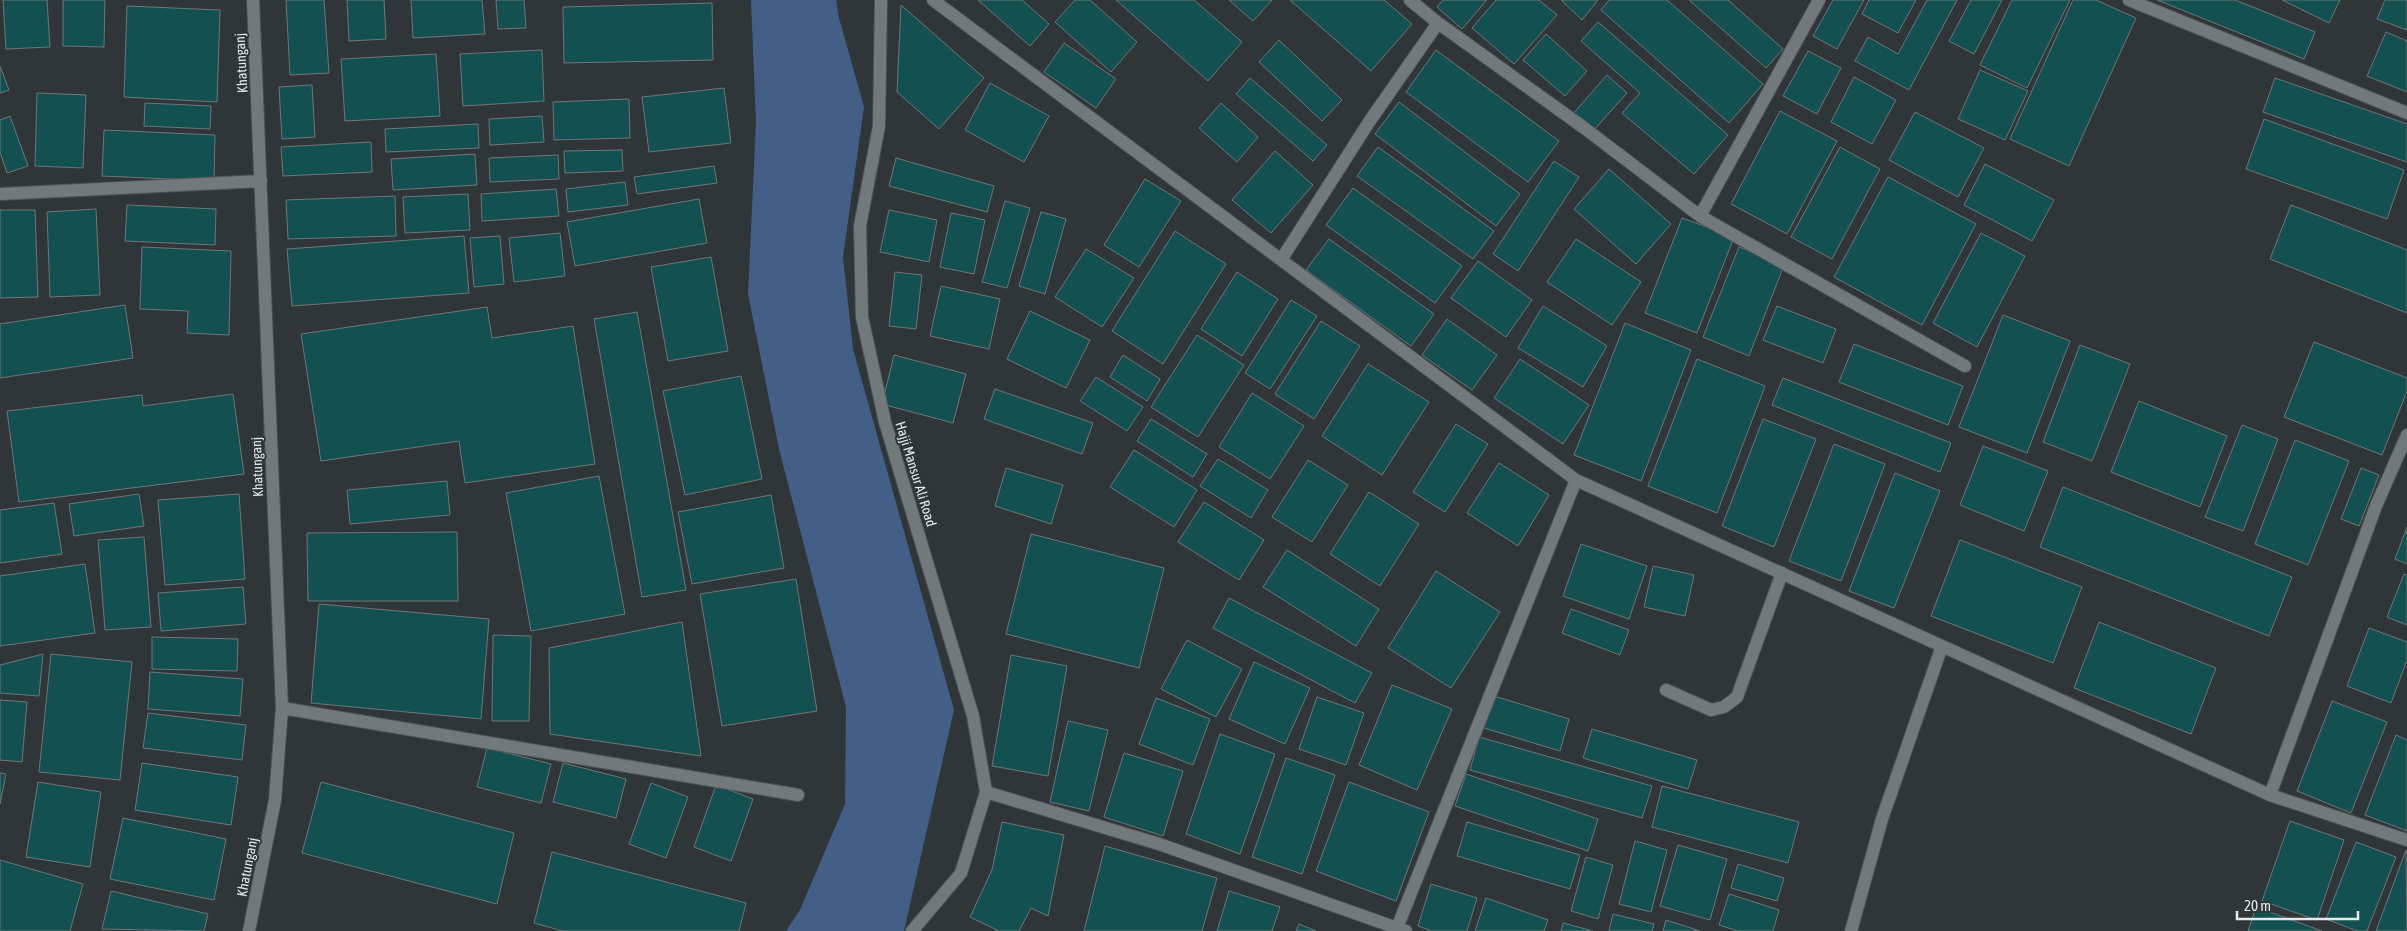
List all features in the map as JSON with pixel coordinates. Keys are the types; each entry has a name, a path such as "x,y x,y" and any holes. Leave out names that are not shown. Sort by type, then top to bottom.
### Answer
{"street":[{"name":"Khatunganj","path":"249,931 276,800 282,708 253,0"},
{"name":"Hajji Mansur Ali Road","path":"881,0 879,126 860,226 862,317 884,422 973,716 986,792 960,873 912,931"},
{"path":"933,0 1576,480 2270,795 2407,840"},
{"path":"1410,0 1438,23 1583,126 1700,216 1965,366"},
{"path":"1700,216 1819,0"},
{"path":"2129,0 2407,113"},
{"path":"1281,260 1369,122 1438,23"},
{"path":"0,194 261,181"},
{"path":"2270,795 2376,506 2407,434"},
{"path":"986,792 1160,844 1402,929 1576,480"},
{"path":"1666,690 1711,710 1724,707 1737,697 1782,573"},
{"path":"1851,931 1882,819 1942,646"},
{"path":"282,708 798,795"}],"water":[{"path":"751,0 836,0 839,18 864,107 843,257 853,349 954,710 904,931 786,931 800,910 845,804 846,707 779,449 748,294 756,122"}],"building":[{"path":"3,0 47,0 50,47 6,49"},
{"path":"63,0 105,0 104,47 63,46"},
{"path":"286,0 324,0 329,73 290,75"},
{"path":"347,0 384,0 386,39 349,41"},
{"path":"411,0 482,0 485,34 413,38"},
{"path":"496,0 524,0 526,28 498,29"},
{"path":"978,0 1022,0 1049,24 1030,46"},
{"path":"1075,0 1090,0 1137,42 1111,72 1055,22"},
{"path":"1116,0 1194,0 1242,42 1208,81"},
{"path":"1229,0 1272,0 1253,21"},
{"path":"1290,0 1384,0 1412,24 1371,71"},
{"path":"1443,0 1487,0 1462,29 1437,7"},
{"path":"1496,0 1539,0 1557,15 1514,64 1472,28"},
{"path":"1561,0 1598,0 1582,20"},
{"path":"1609,0 1667,0 1763,84 1729,123 1601,10"},
{"path":"1689,0 1728,0 1783,49 1766,68"},
{"path":"1833,0 1864,0 1837,49 1813,36"},
{"path":"1869,0 1916,0 1898,33 1862,14"},
{"path":"1927,0 1957,0 1909,90 1855,61 1868,37 1898,54"},
{"path":"1971,0 2002,0 1974,54 1949,41"},
{"path":"2012,0 2070,0 2027,88 1980,65"},
{"path":"2073,0 2096,0 2136,18 2069,166 2010,139"},
{"path":"2157,0 2235,0 2315,32 2304,59"},
{"path":"2282,0 2340,0 2329,23"},
{"path":"2385,0 2407,0 2407,30 2377,19"},
{"path":"712,3 713,60 564,63 563,7"},
{"path":"901,5 984,78 939,129 897,92"},
{"path":"127,6 220,10 217,102 124,97"},
{"path":"1598,22 1728,135 1694,174 1622,113 1640,93 1581,41"},
{"path":"2386,32 2407,41 2407,92 2367,76"},
{"path":"1546,34 1587,71 1565,96 1523,60"},
{"path":"1279,40 1342,100 1322,121 1259,62"},
{"path":"1064,43 1116,79 1096,108 1044,72"},
{"path":"542,50 544,101 463,106 460,54"},
{"path":"1436,50 1559,141 1528,182 1406,92"},
{"path":"1808,51 1841,68 1817,114 1783,96"},
{"path":"436,54 440,116 345,121 341,59"},
{"path":"0,66 9,90 0,93"},
{"path":"1980,70 2028,91 2005,140 1958,119"},
{"path":"1607,75 1627,93 1593,131 1573,114"},
{"path":"1854,77 1896,100 1872,144 1831,122"},
{"path":"1250,78 1327,145 1313,161 1236,94"},
{"path":"2275,78 2407,124 2407,162 2263,112"},
{"path":"990,83 1049,116 1024,162 965,130"},
{"path":"312,85 315,137 282,139 279,87"},
{"path":"724,88 731,143 649,152 642,97"},
{"path":"37,93 86,95 83,168 35,166"},
{"path":"629,99 630,138 554,140 553,102"},
{"path":"1399,102 1520,194 1496,226 1375,134"},
{"path":"145,103 211,106 210,129 144,126"},
{"path":"1221,103 1258,137 1237,162 1199,128"},
{"path":"1780,111 1837,141 1787,234 1731,204"},
{"path":"1915,112 1984,148 1958,197 1889,160"},
{"path":"10,116 28,166 7,173 0,152 0,120"},
{"path":"542,116 544,142 490,145 489,119"},
{"path":"2264,119 2404,170 2387,219 2246,169"},
{"path":"478,124 479,148 386,152 385,129"},
{"path":"104,130 215,135 214,181 102,176"},
{"path":"371,142 372,172 283,176 281,147"},
{"path":"1378,147 1494,231 1473,259 1357,176"},
{"path":"1840,147 1880,169 1832,259 1791,237"},
{"path":"622,150 623,171 565,173 564,151"},
{"path":"1275,151 1313,185 1271,233 1232,200"},
{"path":"475,154 477,185 393,190 391,159"},
{"path":"558,155 559,179 490,182 489,158"},
{"path":"896,158 994,186 987,212 889,186"},
{"path":"1554,161 1579,177 1518,271 1493,254"},
{"path":"1985,164 2054,200 2032,241 1964,205"},
{"path":"714,166 717,183 637,194 634,177"},
{"path":"1609,169 1671,224 1636,264 1574,209"},
{"path":"1888,177 1976,224 1922,325 1834,277"},
{"path":"1145,179 1181,201 1139,267 1104,245"},
{"path":"625,182 628,205 568,212 566,189"},
{"path":"1353,188 1462,266 1435,303 1326,225"},
{"path":"556,189 559,216 482,221 481,194"},
{"path":"468,194 470,230 405,233 403,197"},
{"path":"395,196 396,236 288,239 286,200"},
{"path":"699,199 707,243 575,266 567,222"},
{"path":"1005,201 1030,208 1007,288 982,282"},
{"path":"127,205 216,209 215,245 125,241"},
{"path":"2291,205 2407,250 2407,313 2270,259"},
{"path":"96,209 100,295 50,297 47,212"},
{"path":"0,210 35,210 38,297 0,298"},
{"path":"889,210 937,220 929,262 880,252"},
{"path":"1041,212 1066,219 1045,294 1019,286"},
{"path":"951,213 985,220 974,274 940,267"},
{"path":"1682,218 1734,237 1697,333 1645,313"},
{"path":"1175,231 1226,264 1163,364 1112,331"},
{"path":"560,233 565,276 514,282 509,238"},
{"path":"1981,233 2025,256 1977,347 1933,323"},
{"path":"464,236 469,293 292,306 287,249"},
{"path":"500,236 504,284 474,287 470,238"},
{"path":"1329,239 1434,314 1411,346 1306,270"},
{"path":"1576,239 1641,282 1612,325 1547,282"},
{"path":"142,247 231,251 229,335 187,333 188,311 140,309"},
{"path":"1739,247 1784,265 1749,356 1703,337"},
{"path":"1086,249 1134,278 1102,327 1055,297"},
{"path":"711,257 728,351 668,361 651,267"},
{"path":"1478,261 1532,300 1506,337 1451,298"},
{"path":"895,272 922,275 916,329 889,326"},
{"path":"1237,272 1278,299 1242,356 1201,329"},
{"path":"941,286 1000,299 989,349 930,336"},
{"path":"1291,300 1317,316 1270,389 1245,373"},
{"path":"125,305 133,358 0,378 0,324"},
{"path":"1543,306 1607,346 1583,387 1518,348"},
{"path":"1777,306 1836,329 1823,363 1763,340"},
{"path":"487,307 492,338 573,326 595,464 465,483 459,441 321,461 301,334"},
{"path":"1030,311 1090,340 1066,388 1007,359"},
{"path":"637,312 686,590 642,597 594,319"},
{"path":"2003,315 2070,341 2027,453 1959,427"},
{"path":"1447,319 1497,355 1472,390 1422,355"},
{"path":"1321,321 1360,346 1314,419 1275,394"},
{"path":"1625,323 1691,350 1641,481 1574,455"},
{"path":"1197,335 1244,365 1198,437 1151,407"},
{"path":"2314,342 2407,378 2407,391 2382,455 2284,417"},
{"path":"1854,344 1963,386 1948,425 1839,382"},
{"path":"2080,345 2130,364 2092,461 2043,442"},
{"path":"894,355 966,374 953,423 882,404"},
{"path":"1123,355 1160,379 1147,401 1110,377"},
{"path":"1520,359 1589,405 1563,444 1494,398"},
{"path":"1697,359 1765,386 1717,513 1648,486"},
{"path":"1368,364 1429,402 1382,475 1322,436"},
{"path":"741,376 762,479 685,495 663,391"},
{"path":"1096,377 1143,407 1127,431 1080,401"},
{"path":"1783,378 1951,443 1940,472 1772,405"},
{"path":"995,389 1093,423 1082,454 984,419"},
{"path":"1252,393 1304,426 1270,479 1219,447"},
{"path":"233,394 244,474 19,502 7,411 142,395 143,406"},
{"path":"2139,401 2227,436 2200,507 2111,472"},
{"path":"1151,419 1207,454 1193,477 1137,441"},
{"path":"1763,419 1816,439 1774,547 1722,526"},
{"path":"1456,424 1488,444 1445,512 1413,492"},
{"path":"2242,425 2278,439 2243,531 2205,517"},
{"path":"2295,440 2349,461 2308,565 2255,544"},
{"path":"1834,444 1885,464 1841,581 1789,561"},
{"path":"1983,446 2048,471 2024,531 1960,505"},
{"path":"1134,450 1197,490 1174,527 1110,487"},
{"path":"1218,459 1268,490 1251,518 1200,486"},
{"path":"1308,460 1348,485 1312,542 1272,517"},
{"path":"1499,463 1549,495 1518,546 1467,513"},
{"path":"1006,468 1063,485 1051,524 995,506"},
{"path":"2361,468 2379,475 2359,526 2341,519"},
{"path":"1895,473 1940,491 1894,608 1849,591"},
{"path":"599,476 625,614 531,631 506,493"},
{"path":"447,481 450,515 350,524 347,490"},
{"path":"2063,487 2292,577 2269,636 2040,547"},
{"path":"1369,492 1419,524 1380,586 1330,554"},
{"path":"139,494 144,526 74,536 69,504"},
{"path":"239,494 245,579 165,585 158,500"},
{"path":"771,495 784,568 692,584 678,512"},
{"path":"1204,502 1264,540 1239,580 1178,542"},
{"path":"54,503 62,554 0,563 0,510"},
{"path":"2407,527 2407,564 2395,559"},
{"path":"457,532 458,601 308,601 307,533"},
{"path":"1031,534 1164,568 1139,668 1006,634"},
{"path":"144,537 151,627 105,630 98,540"},
{"path":"1960,540 2082,587 2053,663 1931,616"},
{"path":"1581,544 1647,566 1629,619 1563,596"},
{"path":"1287,550 1379,609 1356,646 1263,587"},
{"path":"85,564 95,633 0,646 0,576"},
{"path":"1653,566 1694,575 1685,616 1644,607"},
{"path":"1436,571 1500,612 1451,688 1388,648"},
{"path":"2404,574 2407,575 2407,625 2387,617"},
{"path":"796,579 817,711 722,726 700,594"},
{"path":"243,587 246,624 161,631 158,593"},
{"path":"1229,598 1372,673 1355,703 1213,628"},
{"path":"319,604 489,619 481,719 311,703"},
{"path":"1571,609 1629,630 1620,655 1562,633"},
{"path":"682,622 701,756 550,734 549,648"},
{"path":"2099,622 2216,668 2191,734 2074,688"},
{"path":"2369,628 2407,642 2407,660 2391,703 2347,686"},
{"path":"493,635 531,636 529,721 492,721"},
{"path":"152,637 238,639 237,671 152,669"},
{"path":"1187,640 1242,669 1216,717 1161,689"},
{"path":"43,654 39,696 0,693 0,665"},
{"path":"51,654 132,662 120,780 39,772"},
{"path":"1011,655 1067,666 1048,776 992,766"},
{"path":"1254,662 1310,688 1285,744 1229,719"},
{"path":"150,672 243,679 240,716 148,709"},
{"path":"1392,685 1452,709 1417,790 1359,765"},
{"path":"1494,696 1569,719 1560,751 1484,728"},
{"path":"1317,697 1364,713 1346,765 1299,749"},
{"path":"1156,698 1210,719 1193,765 1139,744"},
{"path":"0,700 27,702 22,762 0,760"},
{"path":"2332,701 2387,722 2351,813 2297,791"},
{"path":"148,713 246,725 242,760 143,748"},
{"path":"1068,721 1108,730 1089,811 1050,802"},
{"path":"1592,729 1697,760 1688,789 1583,758"},
{"path":"1220,734 1275,754 1240,854 1186,834"},
{"path":"2396,735 2407,740 2407,831 2365,815"},
{"path":"1479,737 1652,786 1642,818 1470,770"},
{"path":"487,748 551,764 541,803 477,787"},
{"path":"1124,753 1183,771 1163,836 1104,817"},
{"path":"1286,758 1335,775 1302,874 1252,857"},
{"path":"142,763 238,777 231,825 135,810"},
{"path":"563,763 626,779 616,818 553,802"},
{"path":"0,773 6,774 0,804"},
{"path":"1466,774 1598,819 1588,851 1455,806"},
{"path":"38,782 101,792 90,867 26,857"},
{"path":"321,782 514,833 497,904 302,853"},
{"path":"1349,782 1429,812 1396,901 1316,871"},
{"path":"651,783 688,797 666,858 629,844"},
{"path":"716,785 753,799 731,861 694,847"},
{"path":"1662,786 1799,822 1788,863 1652,827"},
{"path":"123,818 226,839 214,900 110,879"},
{"path":"2290,821 2344,840 2317,920 2262,901"},
{"path":"1002,822 1064,835 1048,916 1031,908 1019,931 999,931 970,917 992,870"},
{"path":"1467,822 1580,855 1570,889 1457,856"},
{"path":"1635,841 1667,850 1651,912 1619,904"},
{"path":"2356,842 2396,857 2367,931 2357,931 2326,919"},
{"path":"1678,845 1727,859 1710,920 1660,906"},
{"path":"1105,846 1217,878 1202,931 1084,931"},
{"path":"2406,850 2407,931 2376,931"},
{"path":"552,852 746,903 739,931 563,931 534,923"},
{"path":"1586,857 1613,865 1598,919 1571,911"},
{"path":"0,860 83,884 70,931 0,931"},
{"path":"1738,864 1784,878 1777,901 1731,888"},
{"path":"1431,884 1477,898 1467,931 1432,931 1418,926"},
{"path":"111,891 208,914 204,931 102,929"},
{"path":"1229,891 1280,907 1272,931 1217,931"},
{"path":"1729,894 1779,910 1773,931 1738,931 1719,925"},
{"path":"1486,898 1548,920 1544,931 1475,931"},
{"path":"2256,907 2322,931 2248,931"},
{"path":"1613,914 1654,924 1652,931 1609,931"},
{"path":"1666,920 1700,931 1663,931"},
{"path":"1563,923 1593,931 1561,931"},
{"path":"1299,924 1316,931 1296,931"}]}
